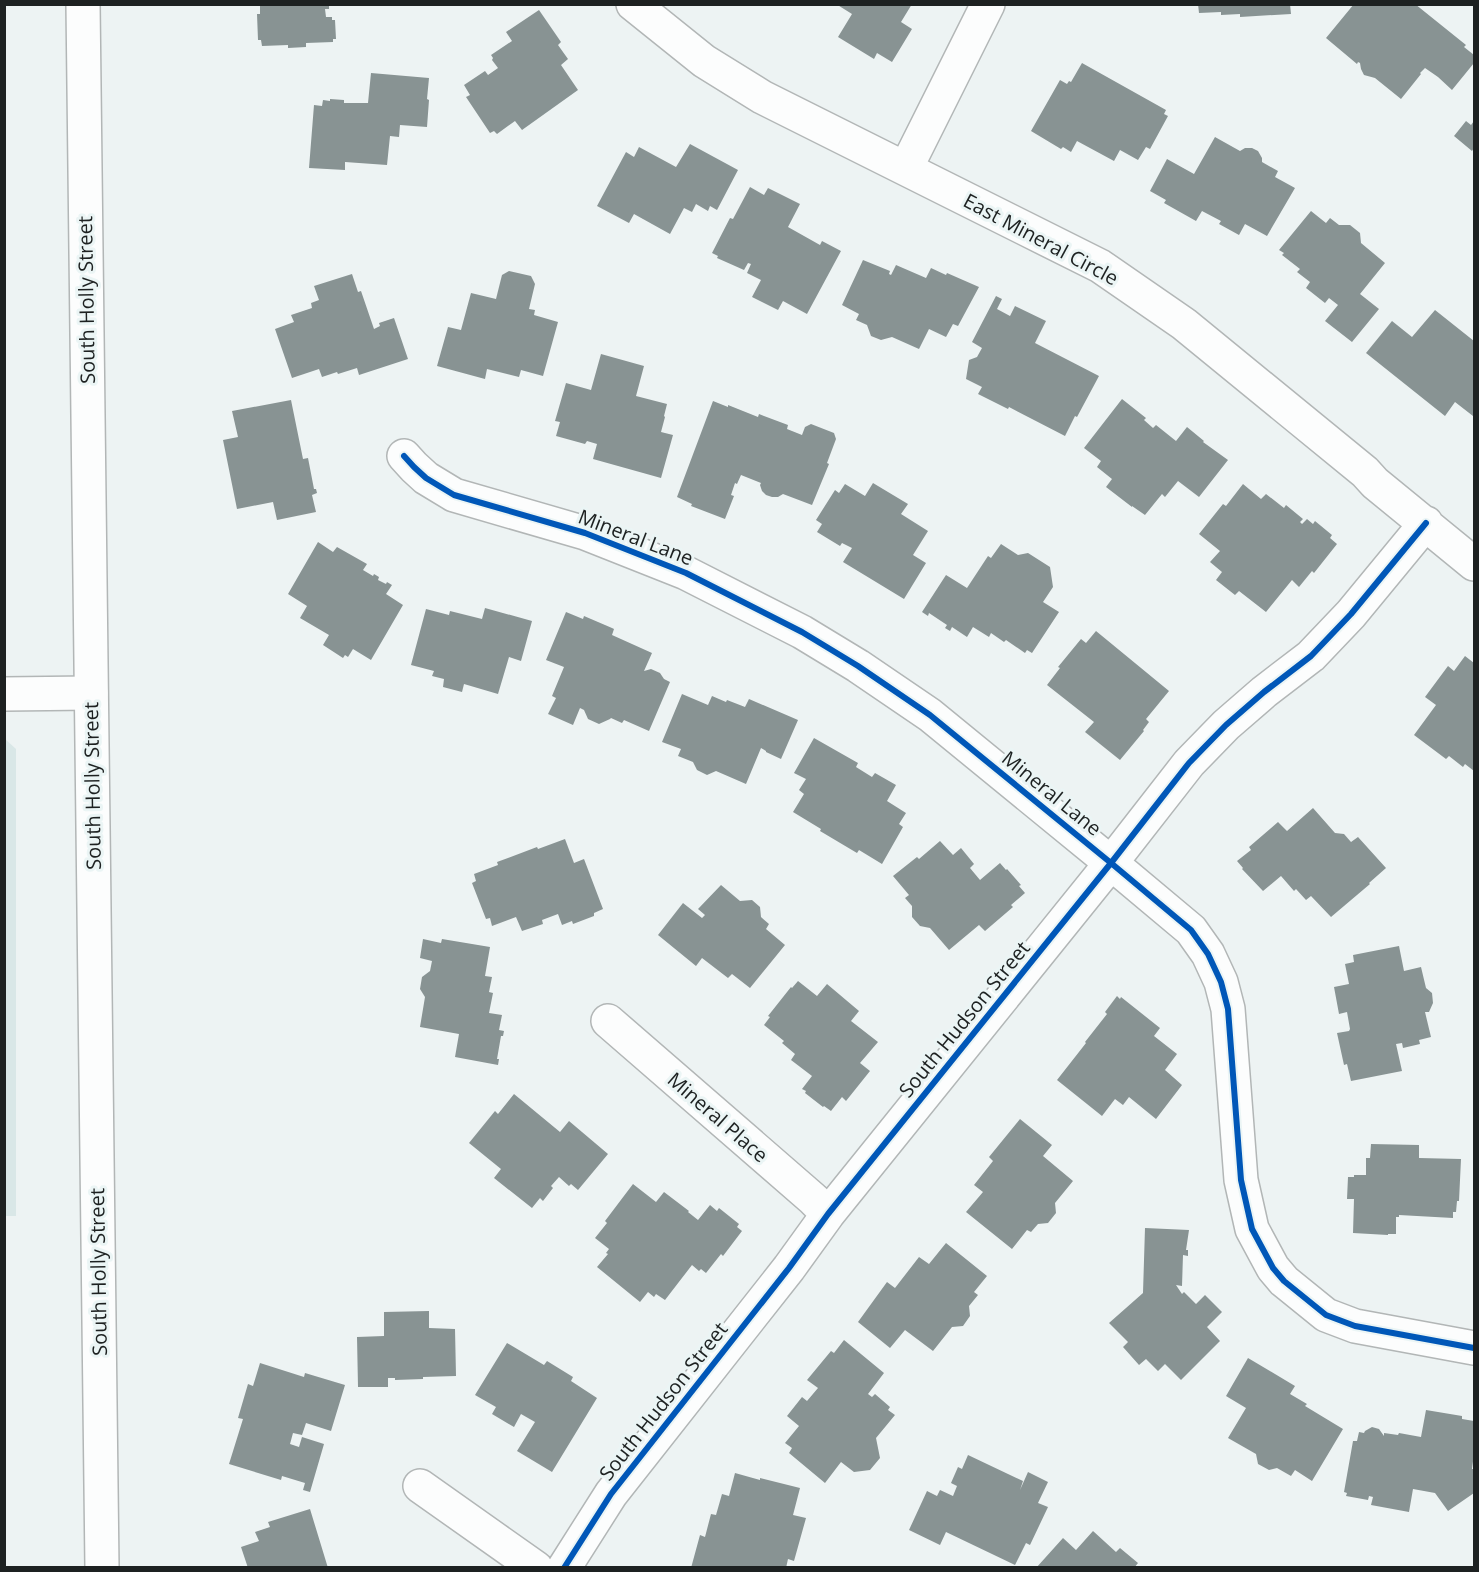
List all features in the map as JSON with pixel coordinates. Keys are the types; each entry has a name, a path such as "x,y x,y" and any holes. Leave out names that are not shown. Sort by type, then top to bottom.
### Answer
{"street":[{"name":"South Holly Street","path":"83,4 102,1568"},
{"name":"East Mineral Circle","path":"633,4 704,61 762,97 1100,266 1184,324 1474,564"},
{"path":"906,168 988,4"},
{"name":"Mineral Lane","path":"404,456 426,478 454,495 585,533 686,573 802,632 858,666 930,715 1111,863 1191,930 1208,954 1221,982 1228,1009 1241,1180 1252,1229 1274,1268 1284,1281 1326,1315 1354,1326 1474,1348"},
{"name":"South Hudson Street","path":"564,1568 611,1494 789,1268 828,1214 1189,763 1226,725 1311,656 1352,614 1426,524"},
{"path":"4,694 91,693"},
{"name":"Mineral Place","path":"608,1021 828,1214"},
{"path":"420,1486 536,1568"}],"shaded area":[{"path":"5,739 16,749 16,1216 4,1216"}],"building":[{"path":"260,4 329,4 329,9 325,9 326,17 332,17 332,20 335,20 336,39 333,39 333,42 306,43 306,47 262,46 261,40 258,40 257,14 260,14"},
{"path":"836,4 912,4 901,22 912,29 892,62 877,53 874,59 838,37 852,14"},
{"path":"1198,4 1290,4 1291,14 1240,17 1240,14 1221,15 1221,12 1199,13"},
{"path":"1354,4 1415,4 1466,45 1464,47 1474,55 1474,63 1452,90 1425,68 1401,99 1375,78 1364,75 1360,63 1357,64 1326,38"},
{"path":"539,10 561,42 558,45 568,59 561,65 578,90 522,130 515,121 497,134 494,131 490,133 466,97 470,95 464,85 485,71 488,75 498,68 491,55 512,41 506,32"},
{"path":"1082,63 1166,110 1164,114 1168,116 1150,149 1146,147 1138,160 1120,150 1114,161 1077,141 1071,152 1063,147 1061,149 1031,131 1060,80 1067,84 1071,82"},
{"path":"371,73 429,78 427,127 400,125 399,137 390,136 387,165 345,162 345,170 309,168 314,105 322,106 323,100 330,101 330,99 344,100 344,103 368,103"},
{"path":"1466,121 1471,125 1474,121 1472,151 1454,136"},
{"path":"1215,137 1240,151 1252,148 1258,151 1262,162 1278,171 1275,177 1295,188 1267,236 1245,224 1239,235 1219,224 1221,221 1202,211 1196,221 1164,203 1166,200 1150,191 1167,159 1194,174"},
{"path":"690,144 738,170 717,210 710,206 708,211 696,204 692,212 684,208 670,234 634,214 629,223 597,206 626,152 634,157 639,147 676,167"},
{"path":"750,187 764,195 768,188 800,204 788,227 820,245 822,241 841,251 807,314 783,301 778,310 752,297 761,280 747,273 751,264 748,263 744,270 717,258 718,256 712,253 730,218 733,219"},
{"path":"1311,211 1326,223 1330,218 1339,225 1350,225 1360,233 1361,243 1385,263 1360,294 1379,309 1352,342 1325,321 1338,305 1329,298 1325,303 1306,288 1310,282 1297,272 1300,269 1279,250"},
{"path":"863,260 890,271 891,275 896,265 926,278 931,268 979,287 958,326 953,324 946,337 929,329 919,349 892,337 881,340 871,336 867,325 856,320 859,314 842,305"},
{"path":"509,271 531,276 535,284 529,309 535,310 534,315 558,322 543,376 521,370 519,377 487,369 485,379 437,366 448,327 461,330 471,293 496,299 502,275"},
{"path":"352,274 358,292 361,291 374,329 380,326 379,323 394,318 408,359 359,375 357,368 322,377 319,369 292,378 275,329 294,322 291,315 312,308 311,303 319,300 314,286"},
{"path":"996,296 1002,299 997,309 1010,316 1015,306 1046,321 1035,343 1099,376 1065,436 978,394 982,387 966,379 969,360 977,357 982,348 972,342"},
{"path":"1435,310 1474,341 1473,416 1455,402 1445,416 1366,353 1392,321 1412,337"},
{"path":"601,354 644,366 636,396 667,404 661,432 673,435 661,478 593,459 597,444 587,441 585,444 556,436 560,422 555,421 566,383 591,390"},
{"path":"1122,399 1146,418 1144,420 1153,428 1156,425 1176,441 1187,427 1228,460 1199,497 1178,481 1165,497 1162,494 1145,515 1106,487 1112,479 1097,467 1101,461 1084,448"},
{"path":"291,400 303,459 308,458 314,489 317,493 312,495 316,512 277,520 273,502 237,509 223,440 238,437 232,411"},
{"path":"713,401 788,425 787,429 802,435 805,427 811,424 834,433 836,439 827,463 829,464 812,505 783,494 778,497 766,495 762,491 761,483 741,475 737,484 735,483 731,495 734,496 725,519 691,506 692,504 677,497"},
{"path":"873,483 908,504 901,514 928,531 913,555 926,563 904,599 843,562 852,548 842,543 840,546 817,532 822,524 816,520 835,490 839,493 845,484 865,496"},
{"path":"1243,484 1261,499 1266,494 1284,508 1286,505 1303,519 1300,522 1302,524 1307,519 1313,524 1315,521 1332,535 1330,538 1337,544 1314,573 1312,571 1299,587 1292,580 1266,612 1239,591 1235,595 1216,580 1222,572 1210,562 1220,551 1199,534 1223,504 1226,506"},
{"path":"318,542 333,552 337,547 367,564 363,570 379,577 378,580 392,585 386,594 403,605 371,660 353,649 348,657 345,655 343,658 323,645 329,635 300,618 307,606 288,594"},
{"path":"1001,544 1018,555 1028,553 1050,567 1053,587 1043,602 1059,612 1032,653 1027,650 1025,653 1006,640 1004,642 991,633 989,637 973,627 967,637 952,627 950,631 945,628 947,625 929,613 928,616 922,612 946,575 967,588 988,556 991,558"},
{"path":"485,608 532,621 521,661 509,657 498,694 464,684 462,692 443,687 444,679 432,676 434,671 411,665 426,609 449,615 450,611 482,619"},
{"path":"566,612 583,619 584,616 612,628 614,629 612,635 652,653 644,671 651,669 670,682 649,731 624,720 622,723 611,718 599,724 588,719 584,710 580,708 573,725 548,714 556,698 552,696 564,667 546,660"},
{"path":"1096,631 1169,691 1146,719 1149,722 1144,731 1120,760 1085,732 1094,722 1047,685 1060,668 1058,667 1081,639 1086,643"},
{"path":"1465,656 1474,663 1474,771 1465,764 1463,767 1449,756 1446,759 1414,735 1436,705 1425,697 1448,666 1454,671"},
{"path":"682,694 708,705 712,696 745,707 749,699 798,720 781,759 761,748 746,784 716,771 707,775 697,770 693,762 678,756 681,749 662,742"},
{"path":"814,738 858,763 856,767 872,777 875,773 896,785 887,801 906,813 899,824 903,827 882,864 859,850 857,853 793,812 804,794 799,790 806,779 794,773"},
{"path":"1313,808 1335,833 1344,834 1351,842 1358,837 1386,868 1331,917 1311,896 1306,900 1296,889 1294,891 1281,876 1263,891 1237,861 1251,850 1249,847 1278,822 1287,831"},
{"path":"565,839 574,863 584,859 603,909 594,913 594,916 573,924 572,921 562,925 558,914 542,920 543,924 522,931 516,917 492,926 490,918 486,919 472,883 476,881 474,874 498,865 497,862"},
{"path":"940,841 953,855 961,848 974,864 970,868 980,880 1000,863 1021,885 1019,886 1025,893 1011,905 1013,907 985,931 979,925 949,950 930,928 920,926 912,917 912,906 905,898 909,895 893,876 917,857 919,859"},
{"path":"721,885 740,901 752,900 760,907 761,917 769,924 766,929 785,945 750,988 732,974 728,978 702,958 696,966 658,935 683,903 702,918 705,915 698,909"},
{"path":"423,939 441,943 442,939 490,947 485,976 492,977 489,992 493,993 489,1013 502,1015 499,1030 504,1031 501,1036 498,1065 455,1057 459,1034 420,1027 425,997 420,989 422,977 430,971 432,961 420,958"},
{"path":"1399,946 1404,971 1421,967 1426,988 1432,993 1433,1003 1429,1012 1425,1012 1431,1037 1419,1040 1420,1044 1403,1048 1402,1043 1396,1044 1402,1071 1351,1081 1347,1064 1344,1065 1337,1033 1350,1029 1347,1012 1339,1014 1334,987 1349,984 1345,964 1354,962 1353,955"},
{"path":"798,981 817,996 827,984 859,1011 851,1021 878,1042 860,1063 870,1071 846,1101 842,1097 831,1111 805,1093 806,1091 802,1089 812,1076 791,1060 795,1054 782,1043 784,1041 764,1025 770,1017 768,1016"},
{"path":"1117,996 1160,1028 1154,1036 1177,1054 1165,1070 1182,1085 1156,1119 1129,1097 1123,1105 1115,1099 1102,1116 1057,1080 1107,1014 1105,1012"},
{"path":"514,1094 560,1132 569,1121 608,1154 578,1190 559,1177 543,1201 540,1198 532,1208 494,1178 501,1169 469,1143 495,1111 498,1114"},
{"path":"1020,1119 1052,1145 1043,1156 1073,1181 1055,1203 1056,1213 1048,1223 1038,1224 1031,1232 1027,1230 1012,1249 966,1212 983,1192 974,1185 993,1161 989,1157"},
{"path":"1371,1144 1419,1145 1419,1158 1461,1159 1459,1201 1457,1201 1456,1212 1453,1212 1453,1218 1399,1215 1396,1217 1396,1234 1353,1233 1354,1199 1347,1199 1348,1177 1366,1175 1366,1158 1370,1158"},
{"path":"633,1184 656,1202 664,1192 698,1220 710,1205 717,1211 719,1208 739,1224 737,1227 742,1231 723,1256 721,1254 706,1273 692,1265 665,1300 656,1294 654,1297 648,1292 640,1302 597,1267 608,1254 606,1253 609,1249 595,1238"},
{"path":"1145,1228 1189,1230 1186,1250 1188,1250 1188,1256 1183,1255 1182,1286 1176,1285 1182,1294 1184,1292 1196,1304 1205,1295 1222,1312 1207,1327 1220,1341 1181,1380 1165,1364 1158,1371 1146,1359 1139,1365 1123,1347 1128,1342 1109,1323 1143,1293"},
{"path":"946,1243 987,1276 974,1292 978,1295 969,1306 970,1316 963,1326 952,1327 933,1351 905,1330 890,1348 858,1322 887,1282 895,1288 919,1257 929,1264"},
{"path":"429,1311 429,1328 455,1329 456,1376 395,1380 395,1378 388,1378 388,1387 358,1387 357,1337 384,1336 384,1312"},
{"path":"844,1340 884,1373 868,1394 872,1397 875,1394 890,1407 888,1410 895,1415 876,1438 880,1458 870,1470 854,1472 841,1462 825,1483 789,1453 792,1448 785,1443 799,1426 787,1416 802,1397 807,1401 818,1388 807,1380 831,1351 834,1353"},
{"path":"507,1343 544,1365 547,1361 573,1377 571,1381 597,1398 552,1472 517,1451 535,1422 521,1414 514,1427 492,1414 496,1407 475,1395"},
{"path":"1248,1358 1295,1386 1290,1394 1343,1429 1312,1481 1295,1470 1291,1476 1277,1468 1269,1470 1258,1464 1256,1454 1228,1438 1246,1408 1226,1396"},
{"path":"260,1363 304,1377 305,1373 345,1385 331,1431 306,1423 302,1435 293,1433 290,1444 299,1447 302,1437 324,1444 310,1492 303,1490 305,1483 282,1476 281,1480 229,1464 243,1419 238,1418 248,1384 253,1386"},
{"path":"1426,1410 1462,1416 1462,1419 1474,1421 1472,1469 1474,1469 1474,1493 1448,1511 1435,1493 1413,1489 1409,1512 1371,1505 1373,1497 1369,1496 1368,1500 1346,1496 1347,1493 1344,1492 1353,1441 1357,1441 1359,1432 1364,1433 1372,1427 1379,1429 1384,1436 1384,1433 1398,1435 1399,1433 1421,1437"},
{"path":"968,1455 1023,1481 1020,1490 1028,1472 1048,1482 1038,1503 1048,1507 1030,1545 1026,1543 1015,1565 946,1532 940,1545 909,1530 927,1491 937,1496 940,1490 953,1496 957,1486 951,1483 958,1467 962,1469"},
{"path":"735,1473 800,1488 793,1515 806,1518 794,1561 788,1559 786,1568 691,1568 700,1535 705,1537 711,1514 716,1515 722,1494 729,1496"},
{"path":"310,1509 328,1568 248,1568 241,1547 259,1541 255,1532 270,1527 268,1522"},
{"path":"1093,1531 1116,1552 1120,1548 1138,1563 1134,1568 1036,1568 1063,1538 1076,1550"}],"cycle path":[{"path":"404,456 426,478 454,495 585,533 686,573 802,632 858,666 930,715 1111,863 1191,930 1208,954 1221,982 1228,1009 1241,1180 1252,1229 1273,1268 1284,1281 1326,1315 1355,1326 1474,1348"},
{"path":"564,1568 611,1494 789,1268 828,1214 1189,763 1226,725 1311,656 1351,614 1426,523"}]}
